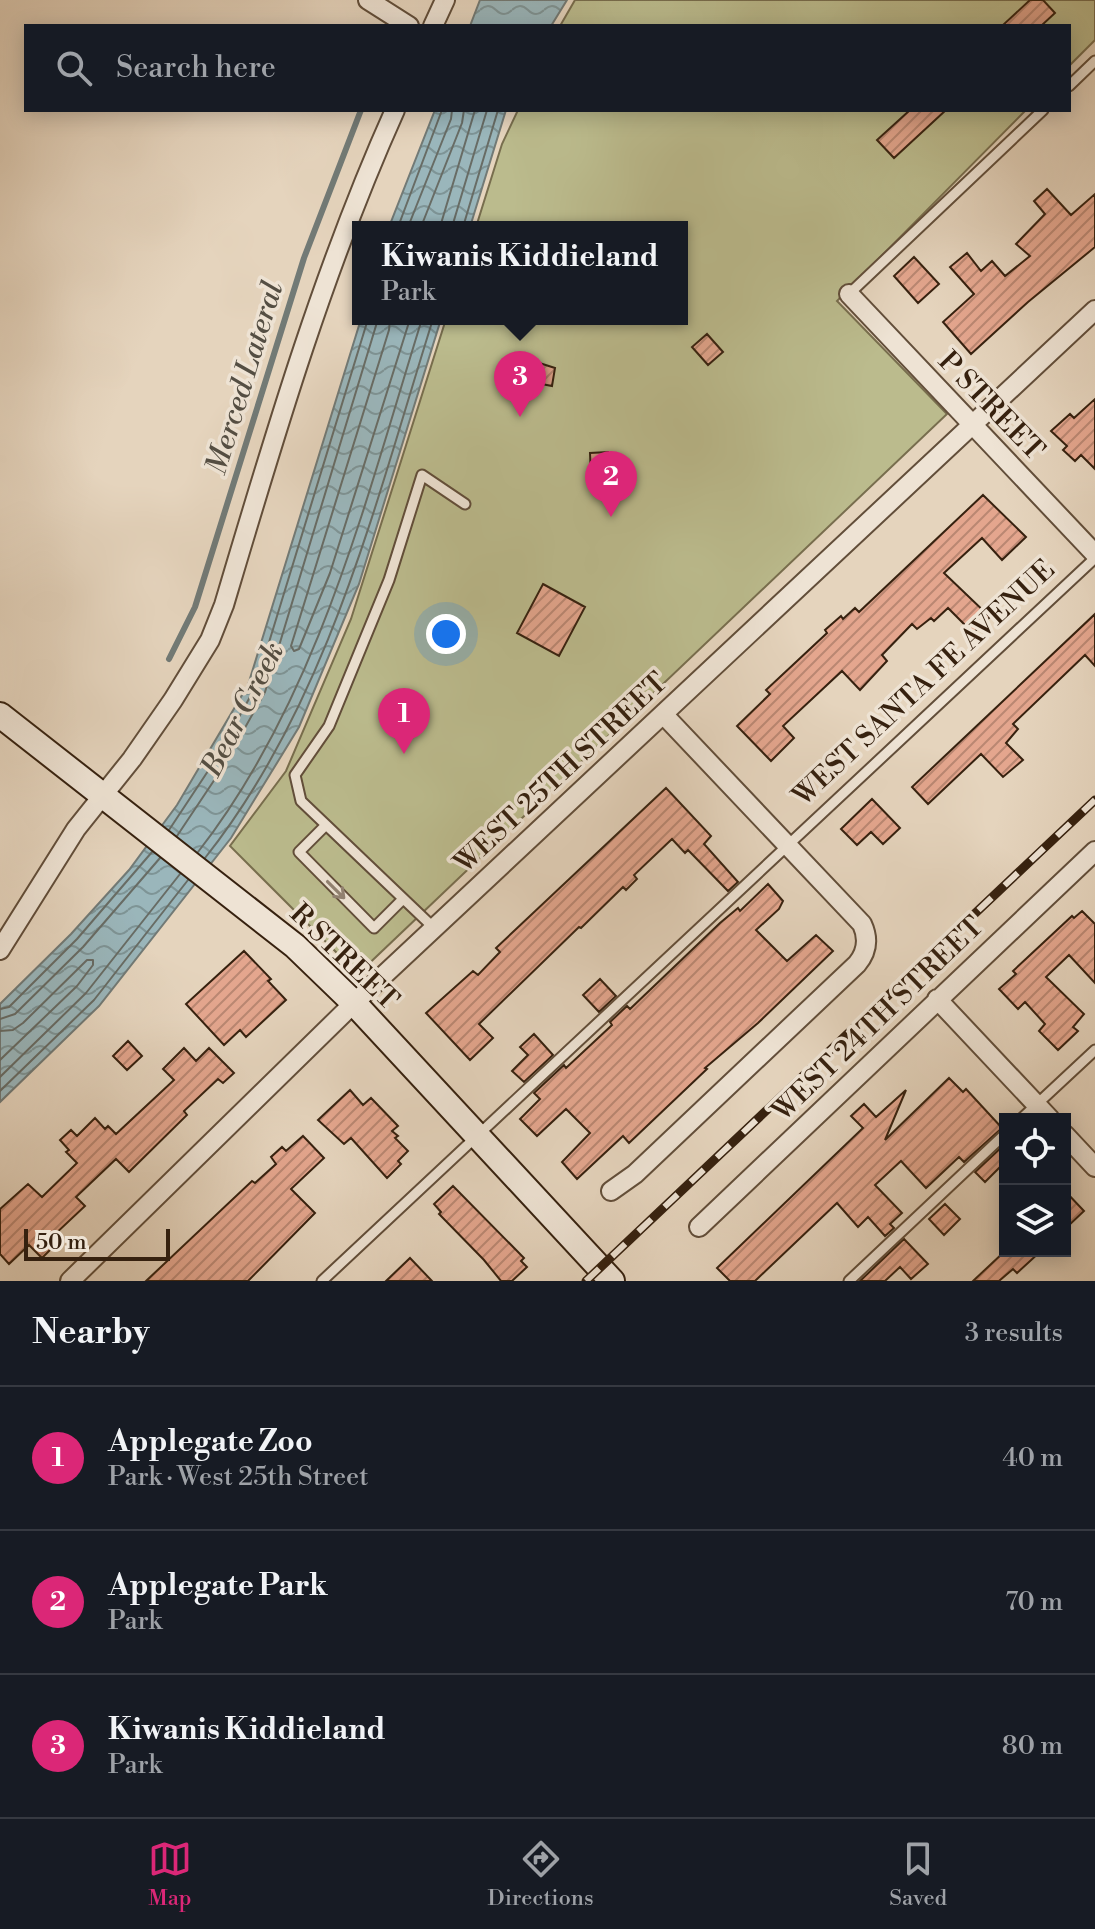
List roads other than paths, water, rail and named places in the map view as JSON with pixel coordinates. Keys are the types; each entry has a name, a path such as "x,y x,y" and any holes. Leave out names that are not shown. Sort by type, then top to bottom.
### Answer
{"street":[{"path":"368,0 406,24"},
{"path":"434,24 445,0"},
{"path":"0,950 76,829 173,700 210,640 224,605 305,340 362,183 394,112"},
{"name":"P STREET","path":"849,294 1095,556"},
{"name":"WEST 25TH STREET","path":"70,1281 354,1003 1095,310"},
{"path":"611,1191 635,1174 857,964 867,945 862,924 663,714"},
{"name":"R STREET","path":"0,715 295,946 354,1003 612,1281"},
{"name":"WEST 24TH STREET","path":"699,1227 1095,851"},
{"path":"937,999 1044,1113"},
{"path":"1071,1141 1095,1167"}],"lane":[{"path":"1071,84 1095,61"},
{"path":"849,294 1041,112"},
{"path":"434,928 301,801 295,775 329,726 389,580 422,475 465,504"},
{"name":"WEST SANTA FE AVENUE","path":"322,1281 1095,556"},
{"path":"326,825 299,852 374,928 403,899"},
{"path":"1028,1113 1095,1050"},
{"path":"849,1281 999,1140"}],"water":[{"path":"480,0 567,0 552,24 471,24"},
{"path":"434,112 505,112 472,221 391,221"},
{"name":"Bear Creek","path":"359,325 439,325 359,584 299,727 231,838 99,1006 0,1102 0,1004 71,934 129,870 177,805 248,685"}],"waterway":[{"name":"Merced Lateral","path":"169,659 195,607 304,258 360,112"}],"railway":[{"path":"586,1281 1095,800"}],"place":[{"name":"Kiwanis Kiddieland","path":"520,417"},
{"name":"Applegate Park","path":"611,517"},
{"name":"Applegate Zoo","path":"404,754"}]}
